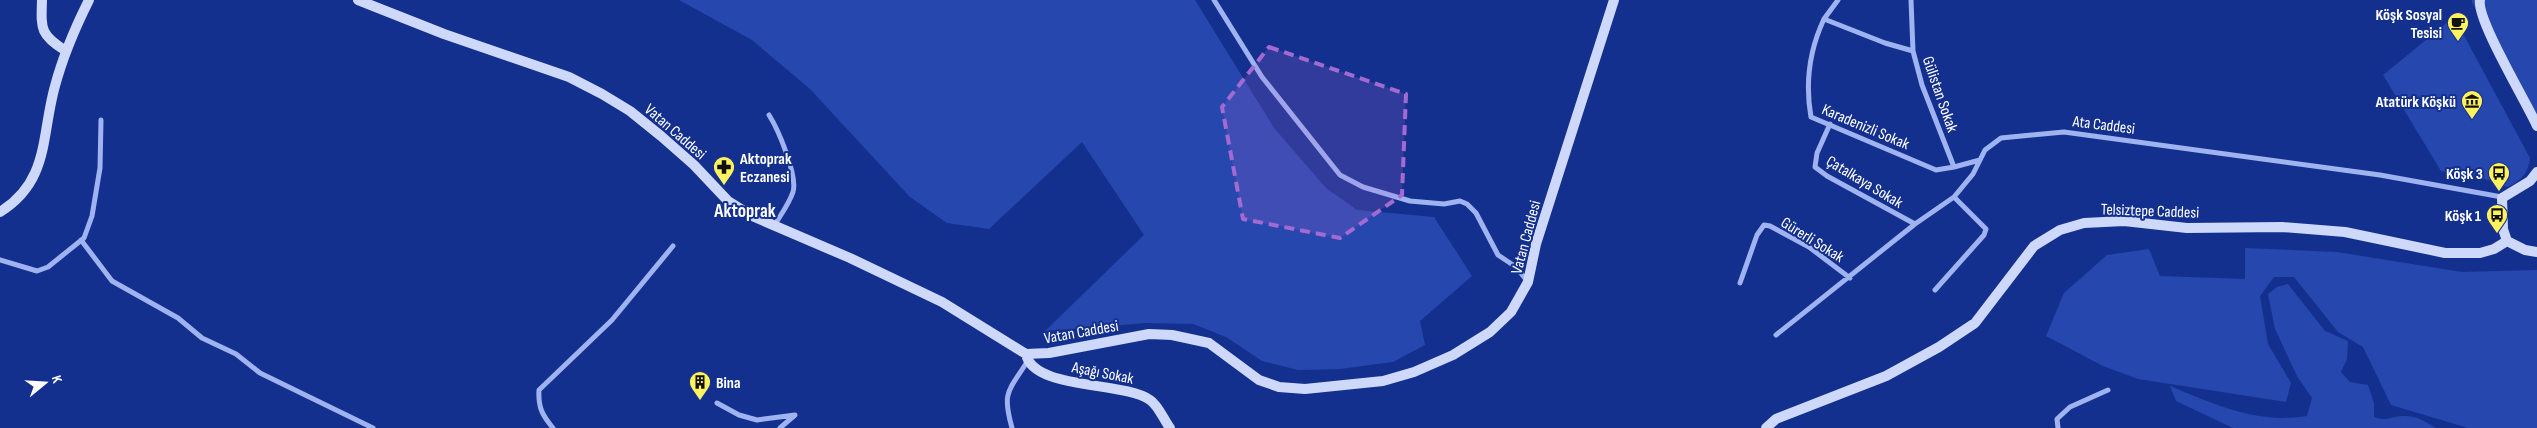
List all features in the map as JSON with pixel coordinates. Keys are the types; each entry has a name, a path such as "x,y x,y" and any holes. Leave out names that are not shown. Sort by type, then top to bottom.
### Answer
{"street":[{"path":"42,0 42,21 46,36 66,51"},
{"path":"0,212 15,203 29,184 39,164 46,139 54,88 66,51 89,0"},
{"name":"Vatan Caddesi","path":"358,0 444,34 569,77 602,94 630,111 661,136 694,165 728,201 773,227 850,258 942,302 1026,358 1149,334 1172,335 1209,343 1259,380 1279,387 1305,389 1364,384 1414,372 1453,354 1490,332 1511,312 1528,282 1536,244 1614,0"},
{"path":"1214,0 1262,77 1340,175 1363,188 1410,201 1444,204 1460,201 1467,204 1476,213 1498,255 1516,267 1528,282"},
{"path":"1838,0 1824,19 1885,43 1913,51"},
{"name":"Gülistan Sokak","path":"1910,0 1913,51 1922,85 1954,167"},
{"path":"2480,0 2479,6 2486,26 2537,126"},
{"name":"Karadenizli Sokak","path":"1824,19 1816,36 1809,63 1808,100 1811,118 1830,124 1936,170 1954,167"},
{"path":"770,115 782,137 793,178 794,191 773,227"},
{"path":"0,260 37,271 48,267 84,238 92,216 100,168 101,120"},
{"name":"Çatalkaya Sokak","path":"1830,124 1817,153 1815,167 1827,176 1915,224"},
{"name":"Ata Caddesi","path":"1776,335 1850,278 1915,224 1954,197 1973,174 1985,150 2001,138 2064,132 2380,175 2502,198"},
{"path":"1954,167 1980,160"},
{"path":"2537,172 2530,181 2502,198 2503,229 2507,241 2525,250 2537,252"},
{"path":"1936,290 1984,235 1986,229 1954,197"},
{"name":"Telsiztepe Caddesi","path":"1766,428 1776,419 1886,376 1938,348 1975,323 2034,246 2060,230 2084,223 2124,221 2186,228 2282,227 2336,231 2446,253 2480,253 2494,249 2507,241"},
{"name":"Gürerli Sokak","path":"1740,283 1758,235 1764,225 1770,226 1808,247 1850,278"},
{"path":"81,240 112,281 178,318 202,338 236,354 260,373 373,428"},
{"path":"553,428 538,405 539,390 612,320 673,246"},
{"path":"1012,428 1006,407 1006,395 1026,358"},
{"name":"Aşağı Sokak","path":"1026,358 1037,370 1073,383 1134,392 1152,401 1170,428"},
{"path":"2058,428 2057,419 2070,407 2108,390"},
{"path":"717,403 739,415 758,420 795,416 780,428"}],"highlighted area":[{"path":"1269,47 1406,94 1402,195 1340,238 1243,219 1222,107"}],"shaded area":[{"path":"679,0 1195,0 1274,128 1326,188 1357,210 1434,217 1472,276 1420,321 1425,345 1393,362 1340,369 1298,370 1262,361 1226,337 1193,324 1147,323 1045,331 1144,235 1082,142 989,229 947,223 910,197 810,89 752,40"},
{"path":"2472,0 2537,0 2537,122 2472,2"},
{"path":"2454,17 2530,158 2528,168 2523,176 2507,187 2494,181 2441,171 2383,75"},
{"path":"2245,248 2337,252 2462,272 2537,270 2537,428 2468,428 2391,405 2363,347 2338,332 2294,277 2274,277 2260,296 2268,344 2291,383 2286,402 2138,379 2103,366 2046,336 2064,293 2107,255 2149,249 2160,276 2245,279"},
{"path":"2288,284 2325,331 2348,341 2347,359 2341,372 2350,382 2368,385 2374,403 2374,417 2386,419 2411,416 2436,428 2233,428 2176,401 2170,386 2220,406 2254,415 2289,418 2307,416 2312,398 2297,376 2275,329 2268,294 2277,287"}],"place":[{"name":"Köşk Sosyal Tesisi","path":"2458,42"},
{"name":"Atatürk Köşkü","path":"2472,120"},
{"name":"Aktoprak Eczanesi","path":"724,186"},
{"name":"Köşk 3","path":"2499,192"},
{"name":"Köşk 1","path":"2497,234"},
{"name":"Bina","path":"700,401"}],"district":[{"name":"Aktoprak","path":"745,210"}]}
